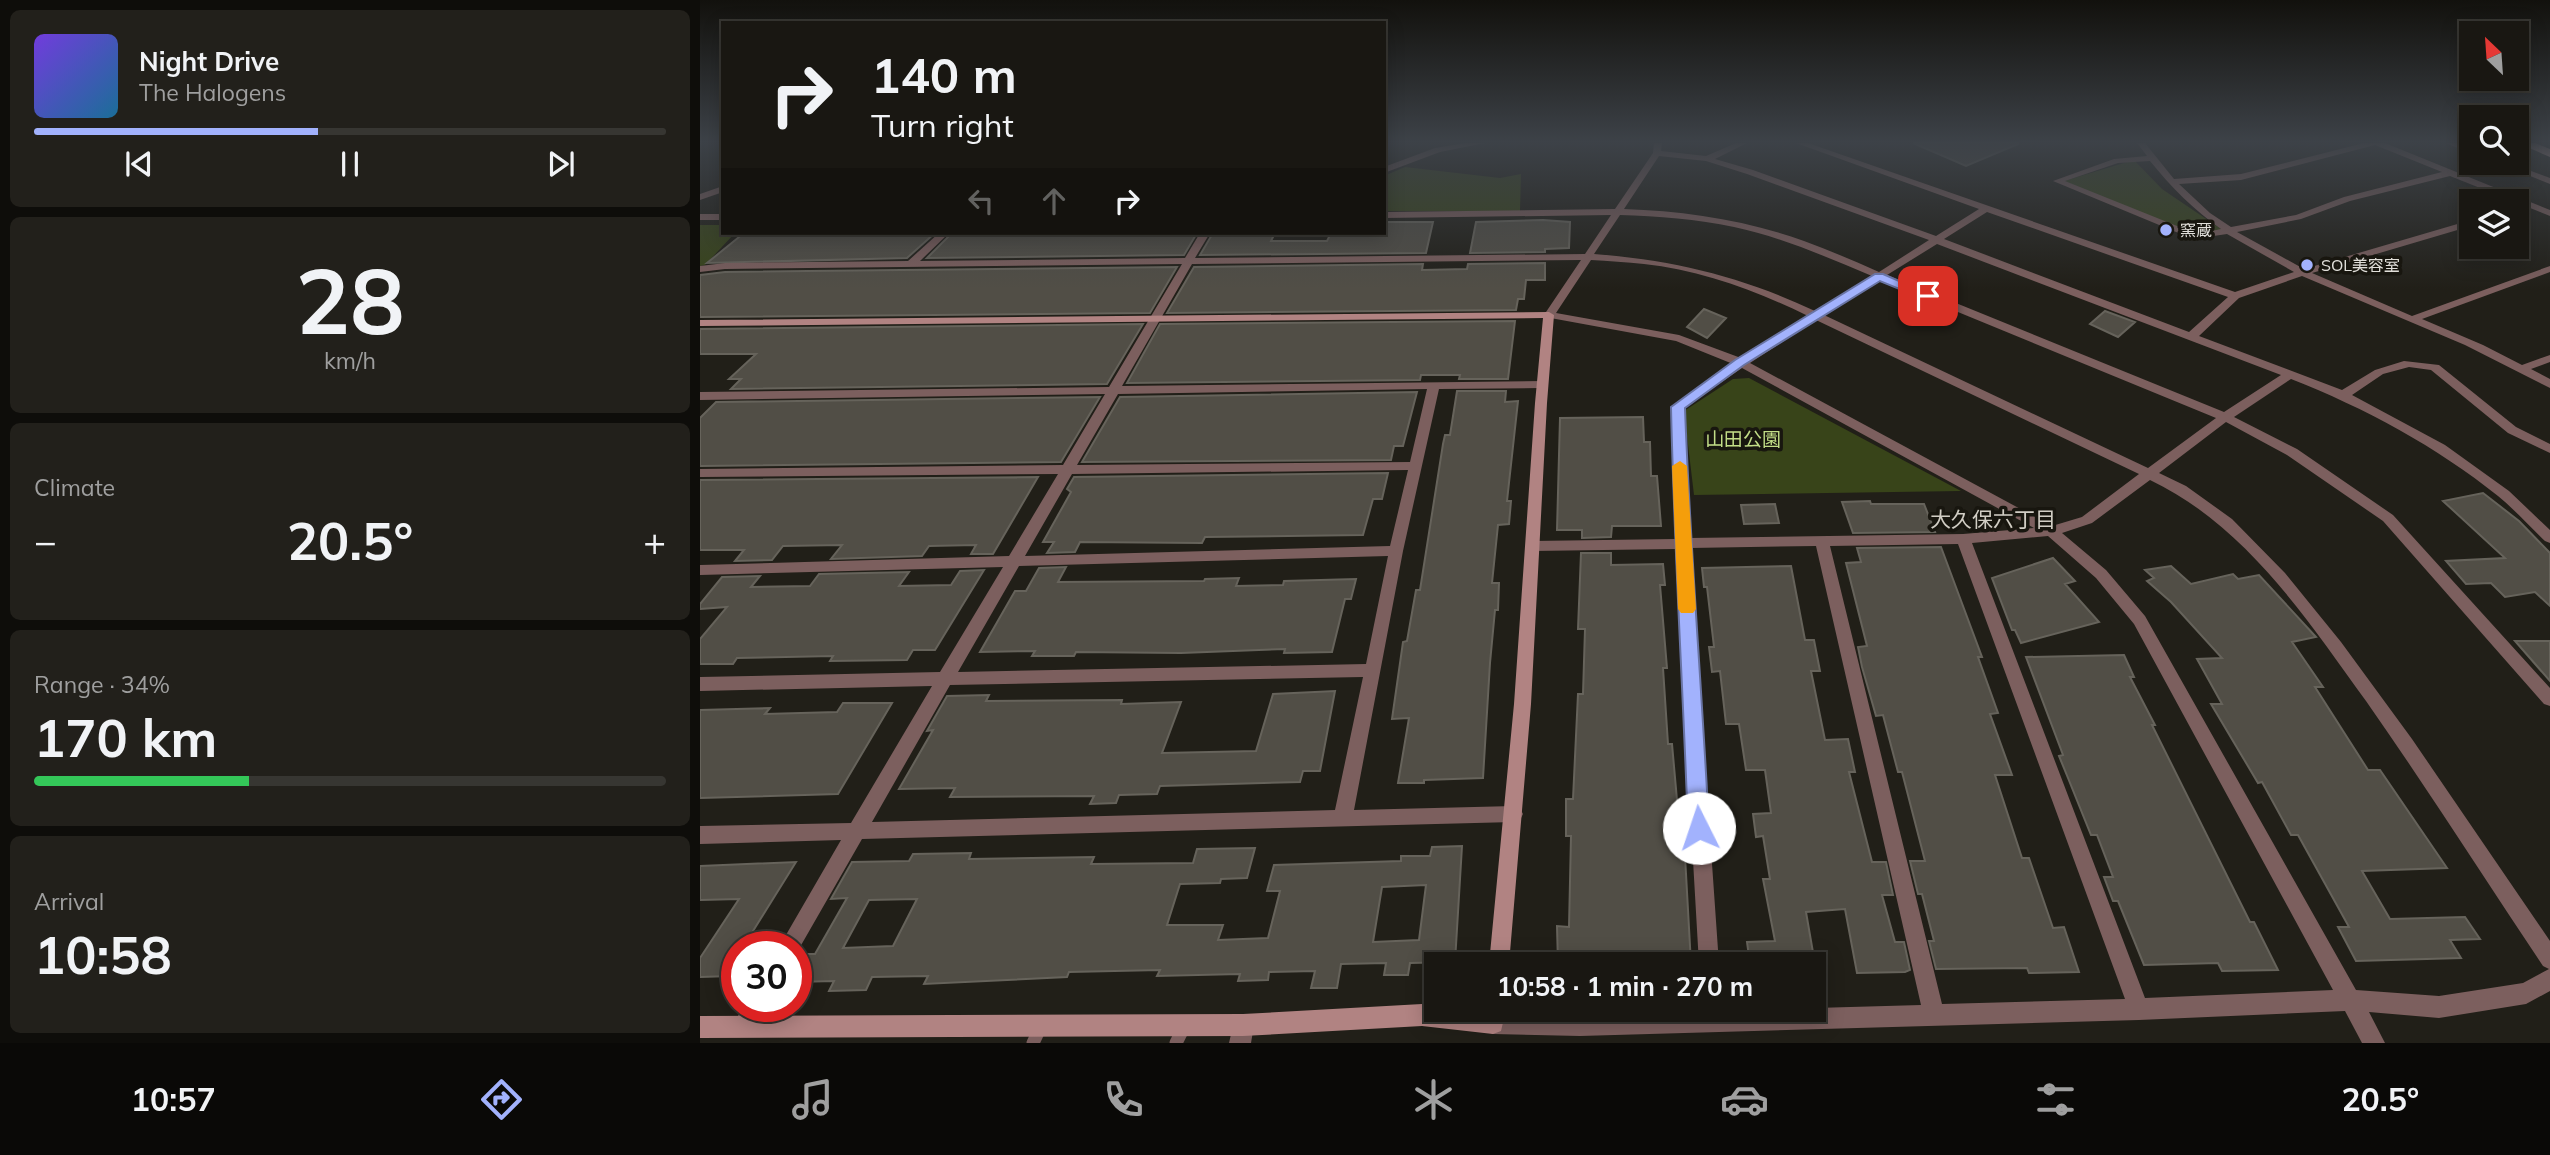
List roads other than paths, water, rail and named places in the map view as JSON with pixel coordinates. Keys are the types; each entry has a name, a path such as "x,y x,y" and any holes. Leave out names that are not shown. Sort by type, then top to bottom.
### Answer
{"street":[{"path":"1500,952 1514,814 1533,546 1540,384 1549,315 1629,192"},
{"path":"1800,192 1937,240 2343,395 2440,449 2504,494 2550,538"},
{"path":"1936,192 2235,296"},
{"path":"2083,192 2196,237 2298,217 2347,198 2373,192"},
{"path":"2184,192 2228,232 2302,273 2472,344 2550,384"},
{"path":"2497,192 2550,213"},
{"path":"1708,952 1682,543 1678,407 1740,362 1818,316 1985,209"},
{"path":"1386,215 1616,212 1712,220 1751,228 1800,243 2225,417 2292,453 2388,518 2550,699"},
{"path":"700,217 721,217"},
{"path":"2192,336 2235,296 2302,273 2459,227"},
{"path":"912,263 942,235"},
{"path":"798,931 1204,235"},
{"path":"700,269 725,266 912,263 1187,263 1587,257 1646,261 1708,274 1769,293 2148,476 2181,489 2227,522 2280,577 2334,646 2406,744 2550,959"},
{"path":"2413,319 2550,270"},
{"path":"700,323 1549,315 1679,338 1740,362 2051,531 2101,574 2140,620 2374,1043"},
{"path":"2521,369 2550,358"},
{"path":"2343,395 2379,372 2408,363 2435,367 2512,430 2550,449"},
{"path":"1533,546 1963,539 2051,531 2087,520 2225,417 2290,375"},
{"path":"700,396 1540,384"},
{"path":"1343,818 1396,551 1434,386"},
{"path":"700,473 1416,466"},
{"path":"1963,539 2139,1009"},
{"path":"1822,541 1934,1015"},
{"path":"700,570 1396,551"},
{"path":"700,684 1372,670"},
{"path":"700,835 1514,814"},
{"path":"1826,1015 1934,1015 2351,1000 2439,1007 2526,993 2550,979"},
{"path":"700,1027 1037,1034 1242,1034 1424,1015"},
{"path":"744,1026 746,1022"},
{"path":"1551,1022 1580,1025 1620,1022"}],"place":[{"name":"窯蔵","path":"2166,230"},
{"name":"SOL美容室","path":"2307,265"}],"district":[{"name":"大久保六丁目","path":"1993,519"}],"park label":[{"name":"山田公園","path":"1743,439"}]}
